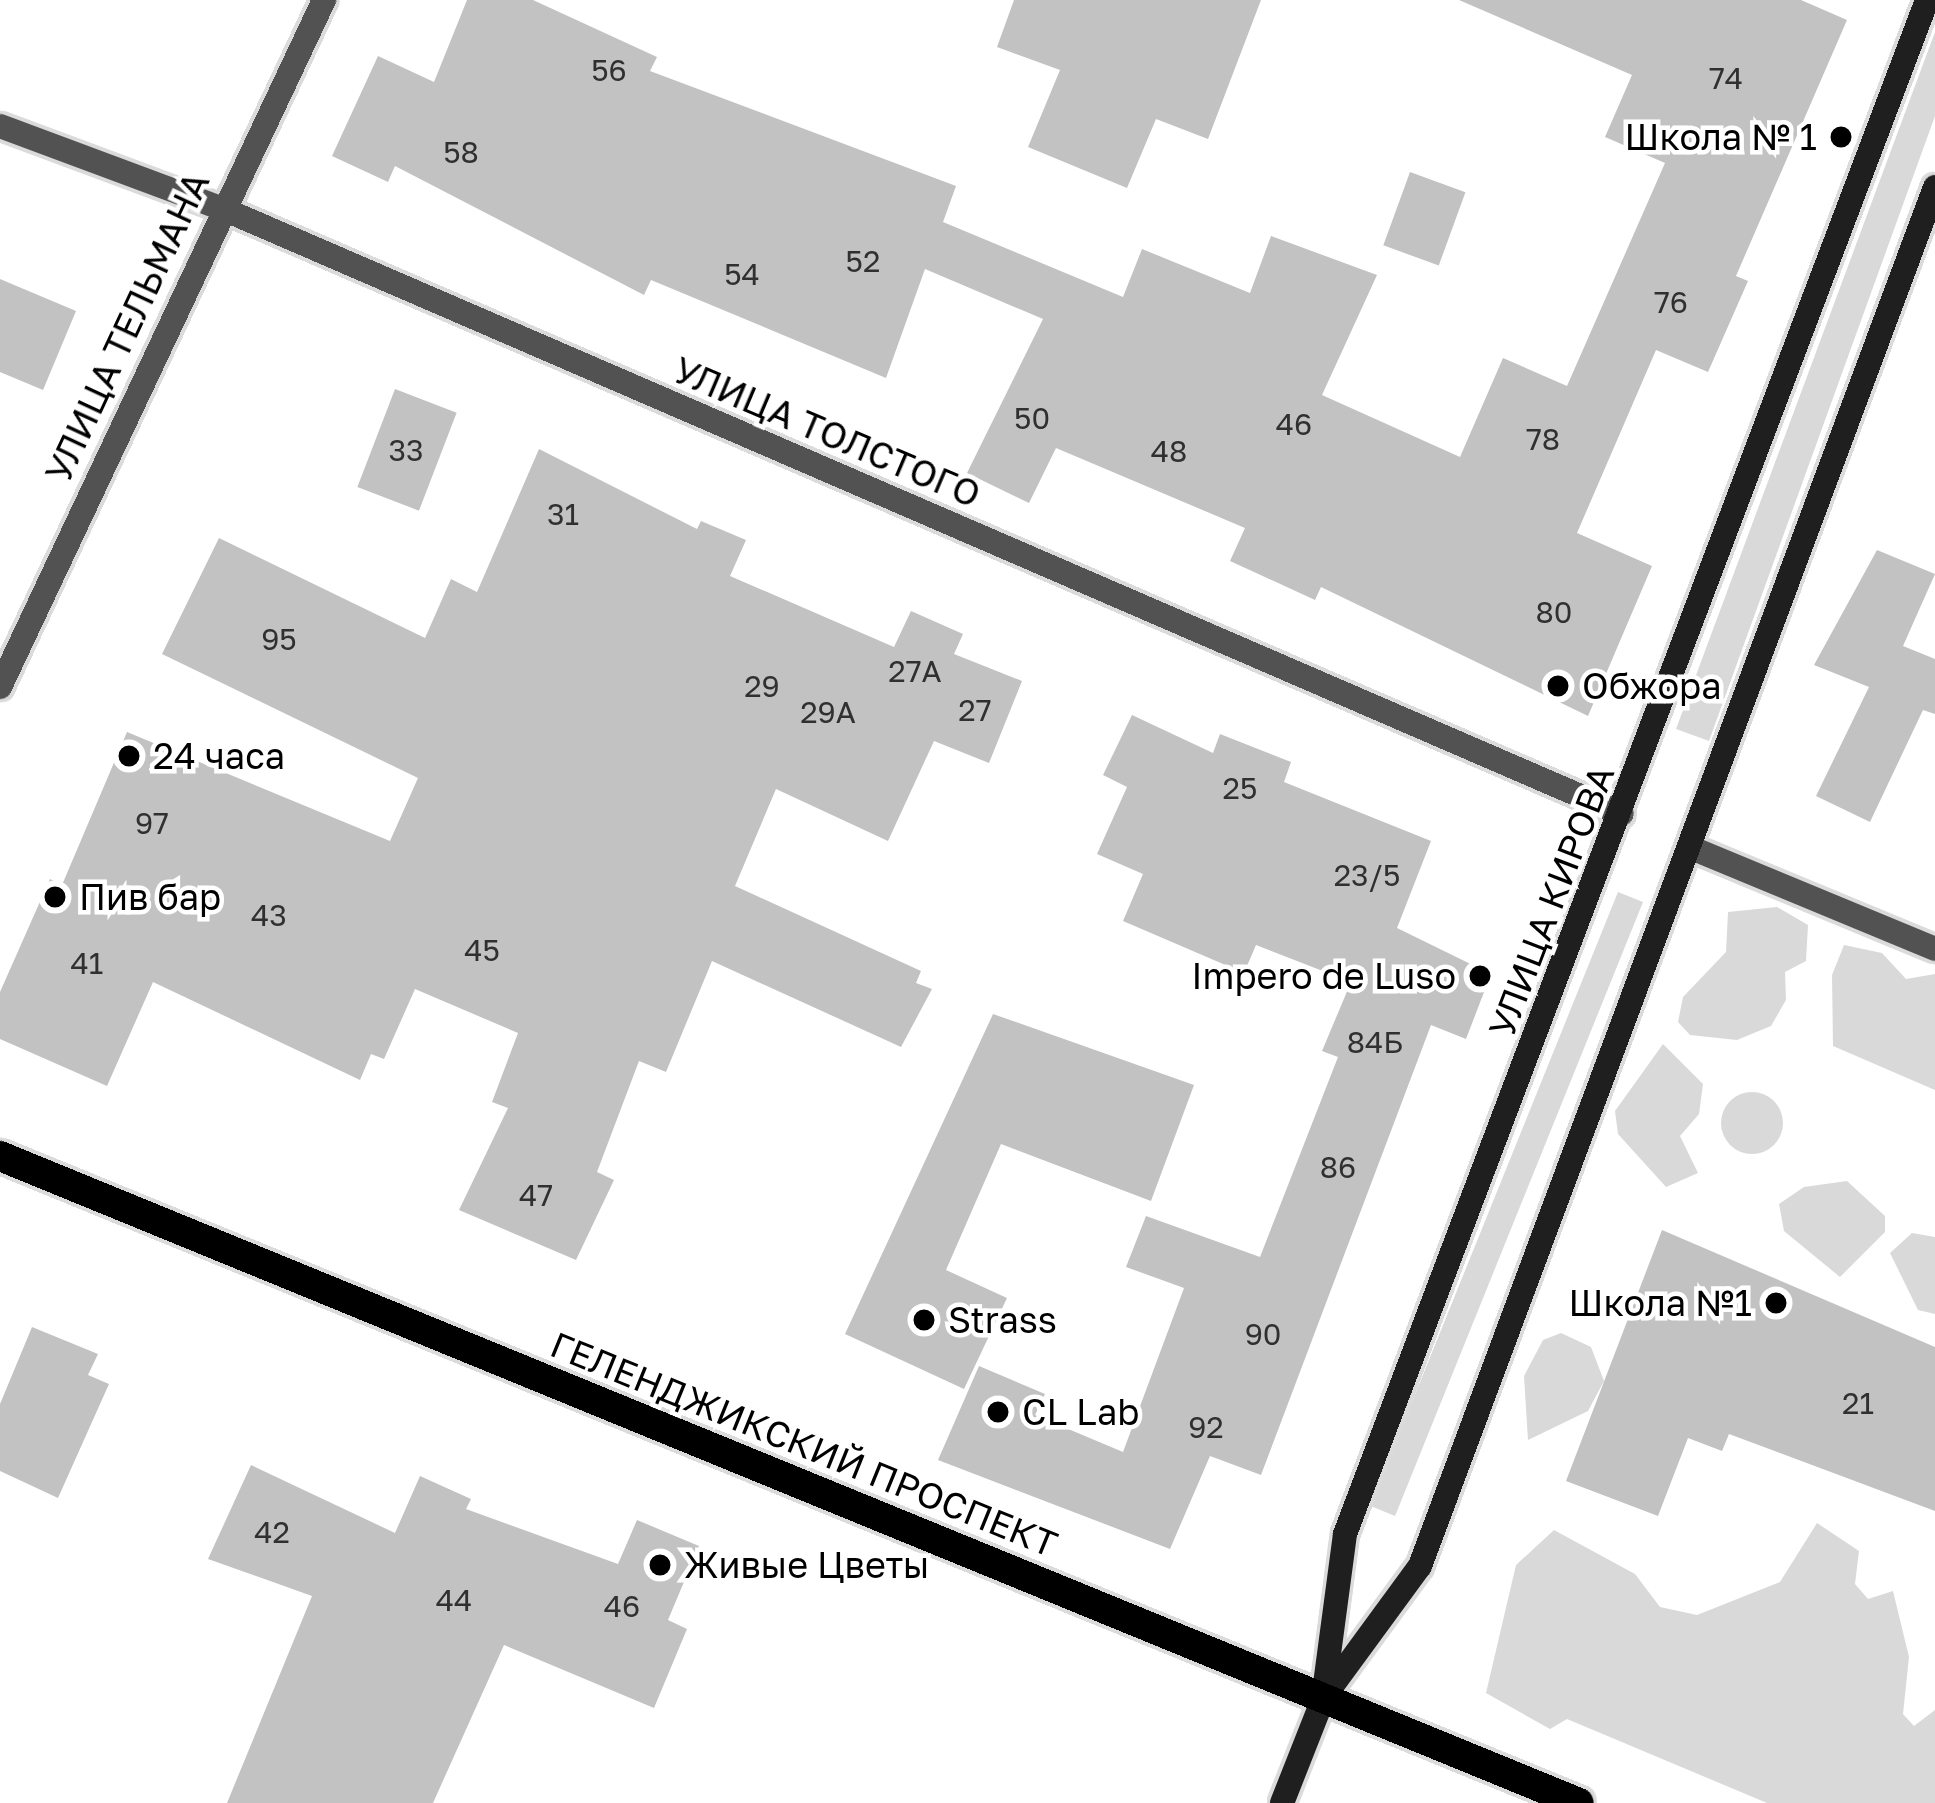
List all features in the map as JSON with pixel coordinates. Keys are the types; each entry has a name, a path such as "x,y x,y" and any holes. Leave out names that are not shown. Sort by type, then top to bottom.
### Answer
{"main road":[{"name":"УЛИЦА КИРОВА","path":"1282,1803 1323,1699 1345,1534 1927,0"},
{"name":"УЛИЦА КИРОВА","path":"1323,1699 1420,1566 1935,187"},
{"name":"ГЕЛЕНДЖИКСКИЙ ПРОСПЕКТ","path":"0,1156 1579,1803"}],"street":[{"name":"УЛИЦА ТЕЛЬМАНА","path":"0,687 221,208 324,0"},
{"name":"УЛИЦА ТОЛСТОГО","path":"0,126 221,208 1622,814"},
{"path":"1689,847 1935,949"}],"shaded area":[{"path":"1935,32 1935,116 1709,741 1676,729"},
{"path":"1618,892 1643,902 1395,1516 1370,1506"},
{"path":"1777,907 1808,925 1806,961 1785,972 1786,1000 1771,1026 1737,1040 1690,1035 1678,1022 1683,997 1726,952 1728,912"},
{"path":"1844,945 1882,953 1906,979 1935,974 1935,1090 1833,1046 1832,975"},
{"path":"1663,1044 1703,1084 1699,1114 1680,1136 1698,1173 1666,1187 1618,1134 1615,1111"},
{"path":"1752,1092 1774,1101 1783,1123 1774,1145 1752,1154 1730,1145 1721,1123 1730,1101"},
{"path":"1847,1181 1885,1216 1885,1232 1840,1277 1784,1231 1779,1204 1804,1187"},
{"path":"1912,1233 1935,1237 1935,1314 1918,1310 1890,1253"},
{"path":"1561,1333 1591,1347 1604,1381 1588,1411 1528,1440 1524,1376 1543,1340"},
{"path":"1817,1523 1859,1551 1855,1584 1868,1599 1893,1591 1909,1657 1903,1714 1914,1726 1935,1710 1935,1803 1767,1803 1567,1719 1550,1729 1486,1693 1516,1565 1554,1530 1635,1574 1660,1607 1697,1615 1780,1582"}],"building":[{"path":"467,0 533,0 657,57 650,71 956,186 943,222 1123,297 1142,249 1250,293 1271,236 1377,275 1322,395 1460,457 1503,358 1567,386 1665,163 1605,137 1632,75 1459,0 1801,0 1847,20 1736,276 1748,281 1708,372 1656,350 1577,533 1652,566 1588,716 1321,587 1315,600 1230,561 1245,528 1056,448 1029,503 967,473 1043,319 925,269 886,378 651,280 644,295 395,166 388,182 332,156 378,56 434,82"},
{"path":"1014,0 1261,0 1208,139 1156,119 1127,188 1028,147 1060,70 997,47"},
{"path":"1410,172 1465,192 1439,265 1383,245"},
{"path":"0,279 76,311 43,390 0,372"},
{"path":"395,389 457,413 419,511 357,487"},
{"path":"539,449 697,529 701,521 746,540 730,576 894,647 911,611 963,634 954,654 1022,681 989,763 934,741 888,841 776,789 735,886 921,971 916,983 932,989 901,1047 712,961 666,1072 639,1061 597,1172 614,1180 576,1260 459,1210 508,1108 492,1102 518,1033 415,989 384,1059 371,1054 360,1080 153,982 107,1086 0,1039 0,992 50,879 62,885 127,732 390,841 418,778 162,654 219,538 425,638 451,579 477,592"},
{"path":"1877,550 1935,574 1903,646 1935,659 1935,714 1923,710 1870,822 1816,796 1869,687 1814,665"},
{"path":"1132,715 1213,753 1220,734 1291,762 1284,782 1431,841 1397,928 1491,974 1466,1039 1431,1025 1261,1475 1210,1456 1170,1549 938,1460 979,1366 1045,1394 1035,1415 1123,1452 1184,1288 1126,1267 1146,1216 1260,1257 1338,1057 1322,1051 1351,982 1256,945 1244,973 1123,921 1143,874 1097,854 1127,787 1103,775"},
{"path":"993,1014 1194,1085 1151,1201 1001,1144 946,1270 1007,1298 964,1389 845,1334"},
{"path":"1662,1230 1935,1347 1935,1511 1729,1434 1722,1451 1688,1438 1658,1516 1566,1481"},
{"path":"32,1327 98,1354 88,1375 109,1384 58,1498 0,1471 0,1404"},
{"path":"251,1465 395,1533 420,1476 471,1499 466,1509 618,1564 637,1520 699,1546 668,1620 687,1629 654,1708 504,1645 433,1803 227,1803 312,1596 208,1559"}],"place":[{"name":"Школа № 1","path":"1841,137"},
{"name":"Обжора","path":"1558,686"},
{"name":"24 часа","path":"129,756"},
{"name":"Пив бар","path":"55,897"},
{"name":"Impero de Luso","path":"1480,976"},
{"name":"Школа №1","path":"1776,1303"},
{"name":"Strass","path":"924,1320"},
{"name":"CL Lab","path":"998,1412"},
{"name":"Живые Цветы","path":"660,1565"}]}
